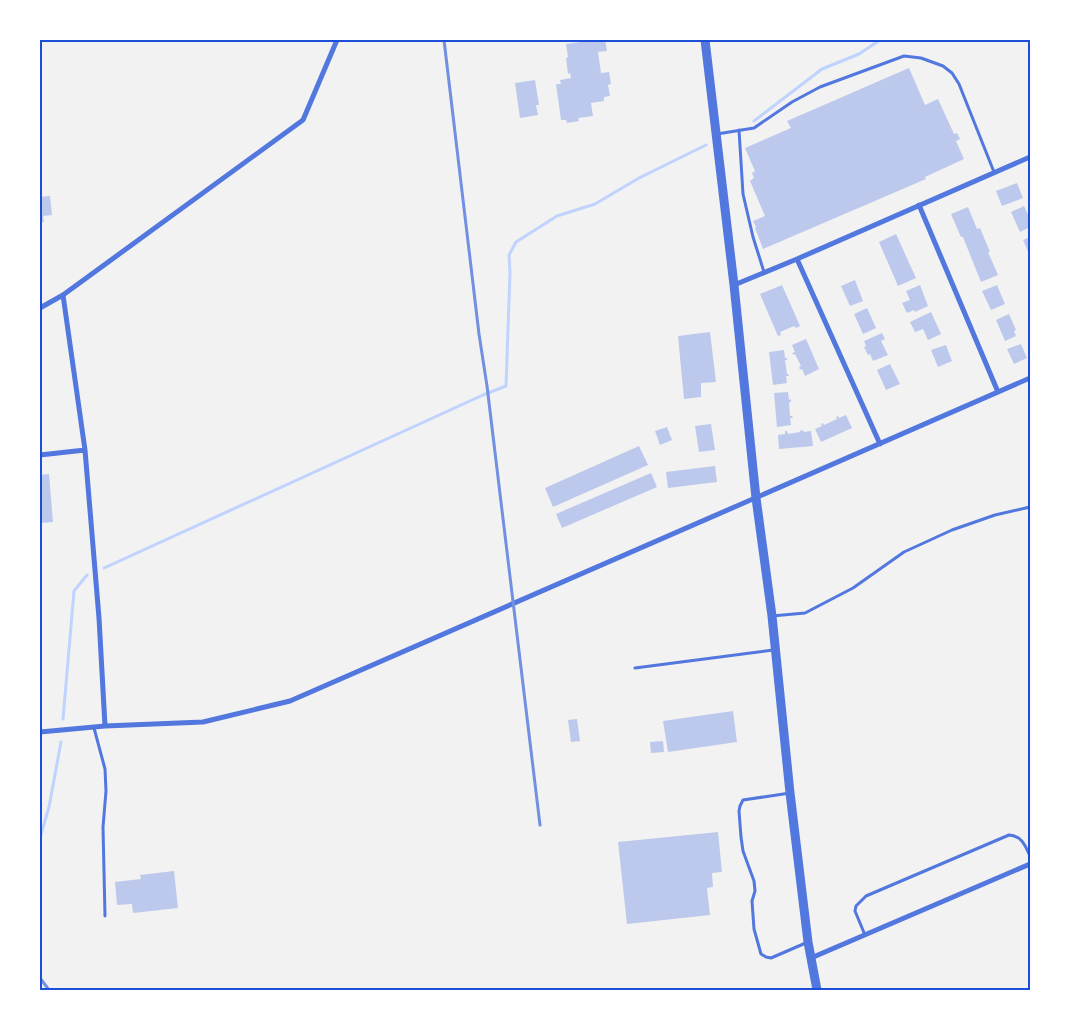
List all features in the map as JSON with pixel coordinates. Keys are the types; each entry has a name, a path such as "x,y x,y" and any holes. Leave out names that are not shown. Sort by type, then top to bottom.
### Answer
{"street":[{"path":"40,308 63,295 303,120 337,40"},
{"path":"705,40 734,285 756,498 772,616 790,793 810,958 817,990"},
{"path":"734,285 1030,156"},
{"path":"919,205 998,392"},
{"path":"797,259 880,444"},
{"path":"63,295 85,450 99,618 105,726"},
{"path":"40,732 105,726 204,722 290,701 1030,378"},
{"path":"40,455 85,450"},
{"path":"810,958 1030,864"}],"lane":[{"path":"717,134 754,128 792,102 820,87 904,56 921,58 943,66 952,73 959,84 994,172"},
{"path":"739,130 743,194 764,272"},
{"path":"772,616 805,613 853,588 904,552 952,530 995,515 1030,507"},
{"path":"635,668 775,650"},
{"path":"94,727 105,769 106,791 103,827 105,916"},
{"path":"790,793 743,800 739,811 741,837 743,851 754,881 755,891 752,901 754,929 761,954 771,958 808,942"},
{"path":"865,935 855,911 856,906 866,896 1009,835 1015,836 1025,844 1030,856"}],"building":[{"path":"605,40 607,51 598,52 601,73 609,72 611,84 608,85 610,96 604,97 604,101 591,103 593,116 578,118 579,121 567,123 566,120 561,120 556,84 561,84 560,80 571,78 570,73 568,74 566,44"},
{"path":"909,68 925,105 938,99 954,134 957,133 960,139 956,141 964,159 925,177 926,179 763,249 753,221 765,216 750,181 754,178 752,173 755,171 745,148 791,128 787,121"},
{"path":"535,80 539,105 536,105 538,115 520,118 515,83"},
{"path":"1017,183 1023,198 1002,206 996,191"},
{"path":"50,196 52,215 43,216 44,222 40,222 40,197"},
{"path":"1024,206 1030,219 1030,227 1020,232 1011,212"},
{"path":"968,207 977,229 980,228 998,275 981,282 963,237 961,237 951,214"},
{"path":"896,234 916,278 898,286 879,242"},
{"path":"1030,237 1030,256 1023,240"},
{"path":"855,280 863,301 850,306 841,286"},
{"path":"782,285 800,326 796,328 794,326 780,332 781,335 778,336 760,294"},
{"path":"920,285 928,306 915,312 914,310 907,313 902,303 910,300 906,291"},
{"path":"997,285 1005,304 991,310 982,291"},
{"path":"867,308 876,328 863,334 854,314"},
{"path":"931,312 941,334 928,340 923,329 915,332 910,322"},
{"path":"1009,314 1016,330 1014,331 1016,336 1005,341 996,320"},
{"path":"710,332 716,382 701,383 701,397 684,399 678,336"},
{"path":"882,333 885,339 881,341 888,355 873,361 864,347 866,346 864,341"},
{"path":"806,339 819,369 805,376 802,369 800,370 799,367 801,366 795,354 792,353 795,352 792,345"},
{"path":"1021,344 1027,358 1014,364 1007,349"},
{"path":"946,345 952,361 938,367 931,350"},
{"path":"784,350 785,358 787,358 785,360 787,374 789,376 786,376 787,383 773,385 769,352"},
{"path":"890,364 900,384 886,390 877,370"},
{"path":"788,392 789,400 791,399 791,402 789,402 790,416 793,418 790,418 791,425 777,427 774,393"},
{"path":"846,415 852,428 821,442 815,429 822,426 821,424 823,423 824,425 837,419 836,417 838,416 839,418"},
{"path":"711,424 715,450 699,452 695,426"},
{"path":"667,427 672,440 660,445 655,431"},
{"path":"803,430 804,432 811,431 813,446 779,449 778,435 785,434 785,431 788,434"},
{"path":"639,446 648,465 553,507 545,488"},
{"path":"715,466 717,482 668,488 666,472"},
{"path":"651,473 657,487 562,528 556,514"},
{"path":"49,474 53,522 40,523 40,475"},
{"path":"733,711 737,742 668,752 663,721"},
{"path":"577,719 580,741 571,742 568,720"},
{"path":"663,741 664,752 651,753 650,742"},
{"path":"718,832 722,872 712,873 713,887 707,888 710,915 627,924 618,842"},
{"path":"174,871 178,908 133,913 132,904 117,905 115,882 141,879 140,875"}],"waterway":[{"path":"754,121 822,69 859,54 880,40"},
{"path":"104,568 506,386 509,255 516,242 557,216 595,204 639,178 706,145"},
{"path":"63,719 74,591 87,575"},
{"path":"40,838 49,807 61,742"}],"railway":[{"path":"444,40 540,825"},
{"path":"40,978 49,990"}]}
